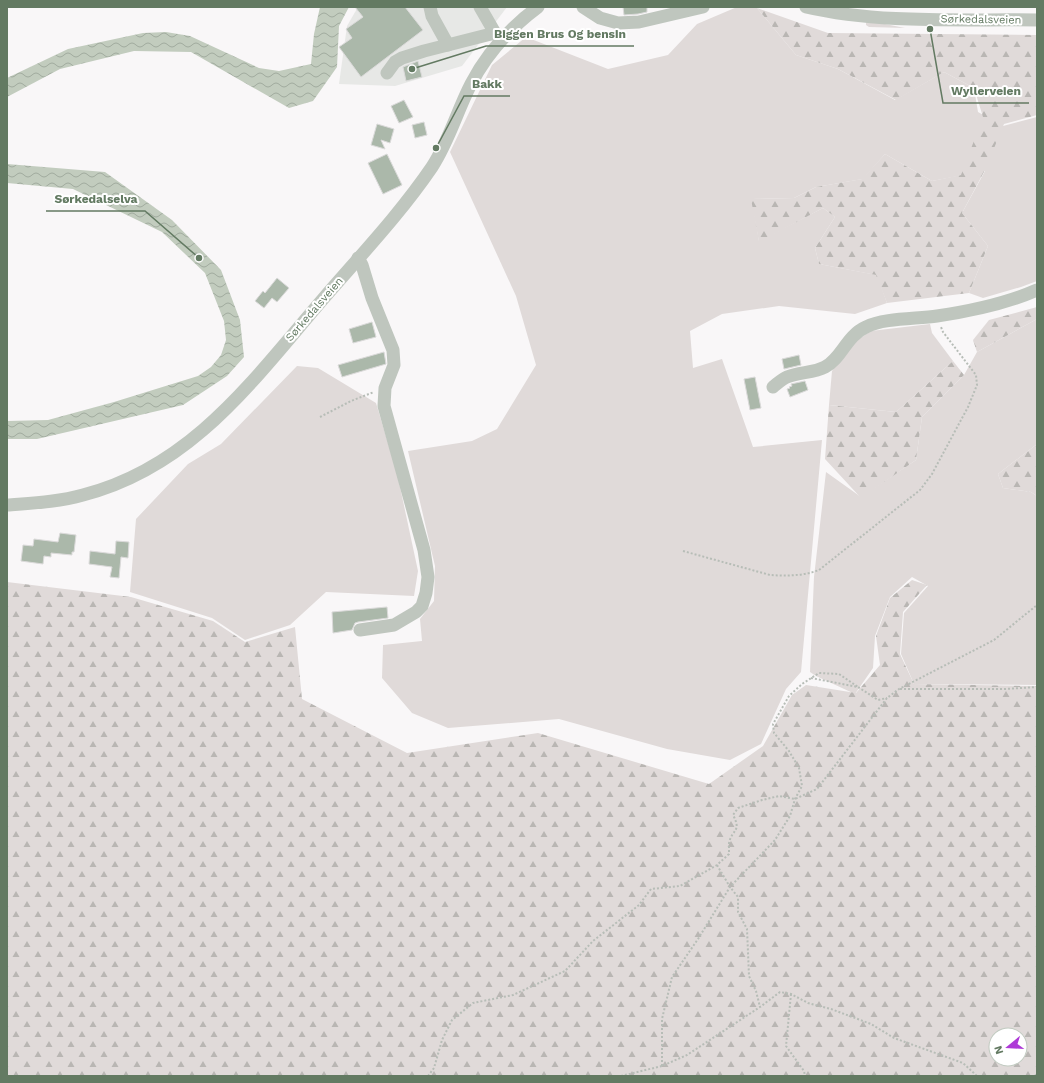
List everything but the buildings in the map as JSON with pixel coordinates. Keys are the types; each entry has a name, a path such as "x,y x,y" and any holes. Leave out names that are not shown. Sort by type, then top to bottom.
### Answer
{"street":[{"path":"430,7 432,16 448,45"},
{"path":"387,73 395,62 402,58 448,45 498,37 480,7"},
{"name":"Sørkedalsveien","path":"7,505 56,500 96,492 132,478 155,466 178,451 205,429 233,402 358,258 425,177 443,147 471,85 498,37 538,7"},
{"path":"583,7 600,18 618,22 639,22 703,7"},
{"name":"Sørkedalsveien","path":"814,8 834,9 887,18 1037,20"},
{"path":"358,258 384,330 393,350 394,365 385,388 384,406 422,542 428,577 422,606 416,612 394,625 360,630"},
{"path":"773,387 786,377 816,371 827,366 850,338 866,326 885,321 938,316 1004,303 1037,290"}],"path":[{"path":"683,551 770,575 782,576 812,573 819,570 920,490 932,474 968,407 977,385 976,375 943,332 938,316"},
{"path":"320,417 351,401 385,388"},
{"path":"428,1076 434,1068 442,1040 452,1020 473,1003 513,995 565,971 593,941 638,905 651,889 680,886 717,865 729,854 729,844 736,830 737,823 733,815 738,808 779,796 795,798 818,789 887,698 899,689 994,640 1037,604"},
{"path":"662,1066 662,1019 672,977 698,939 730,887 775,840 790,816 795,798 802,786 799,768 789,751 774,734 773,724 789,696 802,684 819,673 839,674 878,700 887,698"},
{"path":"811,678 858,686"},
{"path":"899,689 1004,689 1037,687"},
{"path":"717,865 730,887 738,897 738,912 747,930 749,976 756,991 760,1007"},
{"path":"621,1076 662,1066 687,1055 760,1007 780,992 791,994 808,1003 831,1009 871,1024 894,1038 963,1063 977,1076"},
{"path":"791,994 786,1046 804,1070 805,1076"}],"shaded area":[{"path":"358,7 507,7 462,66 395,86 339,84 347,26"}],"green space":[{"path":"737,7 757,8 796,55 838,69 895,100 944,72 974,88 978,112 1003,126 1037,117 1037,281 983,298 969,293 988,246 962,213 985,171 932,181 885,154 863,179 816,187 794,198 752,199 759,241 823,208 835,217 815,248 819,264 877,275 887,303 855,314 779,306 722,314 690,331 693,368 722,359 753,447 822,440 801,672 786,689 761,744 730,760 667,749 559,719 448,728 412,713 382,678 383,645 422,641 420,619 434,601 435,566 408,451 472,441 497,429 536,365 516,296 450,152 492,65 526,37 608,69 668,55 697,24"},
{"path":"757,8 828,33 1037,35 1037,115 1004,124 985,170 962,213 988,246 969,293 887,303 876,275 819,264 815,248 835,217 823,208 759,242 751,199 794,198 816,187 862,179 885,154 932,181 961,175 983,117 974,88 944,72 896,100 838,69 796,55"},
{"path":"866,22 905,28 869,27 866,25"},
{"path":"1037,307 1037,319 977,352 973,340 989,320"},
{"path":"1037,319 1037,444 998,474 1003,488 1031,492 1037,496 1037,685 914,684 901,654 904,613 928,586 912,577 890,597 875,636 873,668 855,694 816,676 810,672 814,577 826,472 861,497 916,460 922,417 964,375 977,352"},
{"path":"930,324 932,333 953,361 896,412 829,405 832,371 853,343 871,331"},
{"path":"953,361 964,375 922,417 916,460 861,498 825,459 829,405 896,412"},
{"path":"297,366 318,368 376,403 397,473 418,571 414,596 326,592 290,625 245,640 212,618 130,592 136,519 188,464 221,444"},
{"path":"1037,444 1037,496 1031,492 1003,488 998,474"},
{"path":"912,580 927,585 903,612 900,654 914,684 1037,686 1037,1076 7,1076 7,582 131,597 213,621 245,642 295,627 302,699 407,753 538,733 709,784 763,746 792,695 806,685 856,693 880,665 876,636 890,598"}],"water":[{"path":"320,7 349,7 339,26 337,67 313,101 289,108 191,52 134,51 60,69 7,97 7,78 68,49 143,33 166,32 190,36 259,68 279,71 311,64 314,34"},
{"path":"7,164 105,172 172,220 221,270 240,320 244,357 227,376 183,405 37,439 7,439 7,421 48,420 114,402 198,376 211,367 221,355 226,340 224,321 205,273 162,232 73,189 7,183"}],"place":[{"name":"Wyllerveien","path":"930,29"},
{"name":"Biggen Brus Og bensin","path":"412,69"},
{"name":"Bakk","path":"436,148"},
{"name":"Sørkedalselva","path":"199,258"}]}
